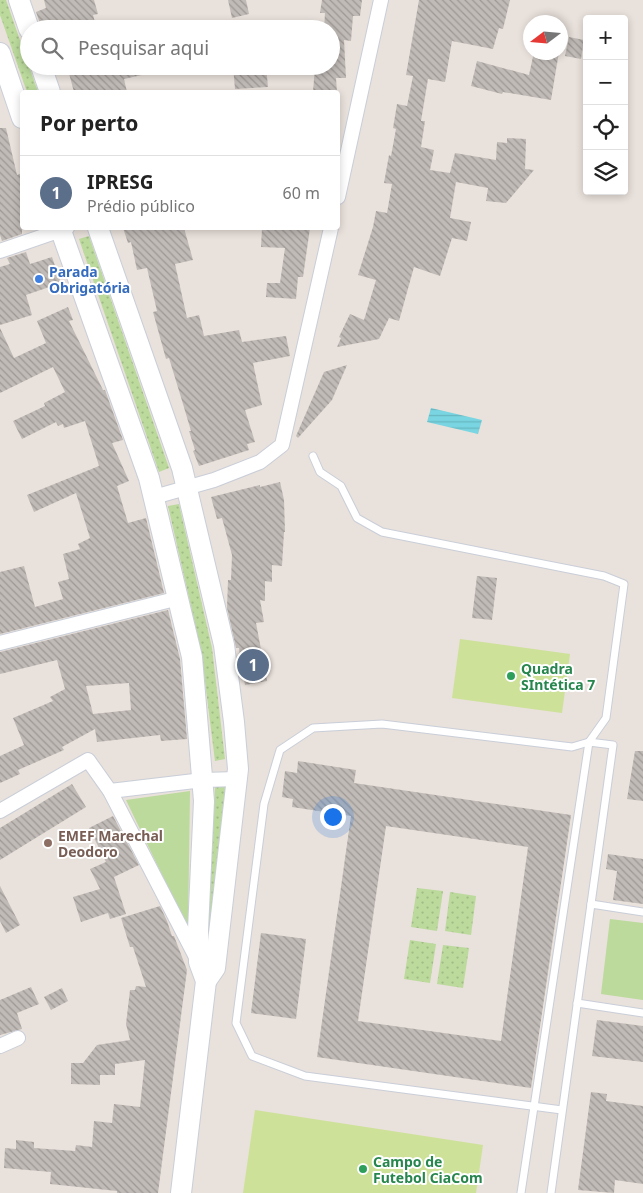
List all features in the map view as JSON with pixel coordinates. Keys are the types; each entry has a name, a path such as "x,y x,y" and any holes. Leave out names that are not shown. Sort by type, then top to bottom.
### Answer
{"main road":[{"path":"19,0 26,20"},
{"path":"0,53 20,112"},
{"path":"44,75 49,90"},
{"path":"64,230 150,478 192,657 204,780 207,970"},
{"path":"99,230 182,468 224,645 234,722 238,769 237,779 207,970 181,1193"}],"street":[{"path":"340,189 382,0"},
{"path":"0,251 58,230"},
{"path":"154,497 214,480 260,462 282,445 331,230"},
{"path":"0,643 178,598"},
{"path":"0,810 88,760 110,791 207,970"},
{"path":"110,791 204,780 237,779"},
{"path":"0,1046 18,1038"}],"lane":[{"path":"313,456 320,472 341,486 357,518 382,532 604,576 624,584 606,718 589,742 521,1193"},
{"path":"551,1193 613,745 589,742 572,747 382,724 313,728 280,750 264,804 236,1023 252,1056 305,1076 562,1110"},
{"path":"591,904 643,912"},
{"path":"577,1003 643,1013"}],"green space":[{"path":"0,0 6,0 20,40 20,72 0,15"},
{"path":"21,75 32,75 37,90 26,90"},
{"path":"89,236 169,468 159,472 79,239"},
{"path":"179,504 212,648 225,759 215,761 201,650 168,506"},
{"name":"Quadra SIntética 7","path":"460,639 570,654 562,713 452,698"},
{"path":"227,786 208,938 215,787"},
{"path":"190,791 188,929 126,800"},
{"path":"417,888 443,891 437,931 411,927"},
{"path":"450,892 476,896 471,935 445,931"},
{"path":"610,919 643,923 643,1000 601,994"},
{"path":"410,940 436,944 430,983 404,979"},
{"path":"443,945 469,948 463,988 437,984"},
{"name":"Campo de Futebol CiaCom","path":"255,1110 483,1145 476,1193 243,1193"}],"water":[{"path":"431,408 482,420 478,434 427,422"}],"building":[{"path":"44,0 94,0 98,14 93,15 94,20 39,20 36,12 46,8"},
{"path":"228,0 246,0 249,14 232,18"},
{"path":"322,0 362,0 360,16 353,16 351,41 344,40 346,78 336,78 337,90 313,90 314,75 340,75 340,20 325,20 325,13 320,13"},
{"path":"419,0 510,0 503,29 499,28 493,49 452,41 445,82 428,79 421,121 425,121 421,147 434,150 430,170 450,173 455,153 496,160 497,142 507,143 507,138 526,139 525,169 534,170 506,203 486,201 488,188 456,182 450,218 471,222 467,241 452,238 440,276 414,267 399,321 389,318 379,339 337,347 341,338 339,337 350,314 364,320 376,280 358,275 376,211 387,213 392,184 384,183 396,129 393,128 397,104 407,106 413,76 406,75"},
{"path":"569,37 583,40 581,59 568,57"},
{"path":"532,60 558,60 551,100 503,92 502,94 471,86 477,61 529,75"},
{"path":"69,75 142,75 124,79 127,90 73,90"},
{"path":"234,75 267,75 268,87 235,89"},
{"path":"0,128 6,128 17,175 20,174 20,230 22,230 22,234 2,241 0,235"},
{"path":"124,230 185,230 193,260 175,264 187,318 199,315 204,336 239,330 242,342 286,336 290,356 253,363 262,405 245,410 255,442 247,444 249,450 199,466 193,451 195,450 189,431 191,431 183,404 169,358 166,359 153,312 157,311 147,268 137,270 131,242 128,243"},
{"path":"262,230 310,230 303,277 298,277 296,299 266,297 267,283 280,283 285,248 261,247"},
{"path":"26,252 30,264 52,257 61,283 26,295 32,315 0,325 0,267 10,264 7,258"},
{"path":"68,307 73,320 69,321 103,390 105,390 123,440 112,443 129,481 117,486 128,523 146,518 164,593 0,634 0,572 24,566 35,607 63,599 58,582 69,579 63,554 80,549 78,544 90,538 76,493 34,512 27,495 99,466 85,421 64,428 63,424 58,426 56,422 22,439 13,421 45,406 44,403 65,392 53,367 0,393 0,328 14,358 46,343 37,321"},
{"path":"347,365 332,400 298,438 296,436 324,372"},
{"path":"280,482 284,500 285,532 282,566 272,565 272,582 265,581 265,601 260,600 264,622 256,623 267,681 245,685 239,648 236,648 227,608 228,580 231,580 232,555 222,518 217,519 211,497"},
{"path":"477,576 497,578 492,620 472,618"},
{"path":"168,610 180,659 187,739 161,741 160,735 97,742 95,729 62,747 64,750 18,770 20,774 0,783 0,756 24,745 13,718 53,701 50,697 65,689 57,660 0,674 0,652","holes":["129,683 131,710 93,714 86,686"]},
{"path":"635,751 643,751 643,801 627,799"},
{"path":"298,761 356,770 354,783 571,815 531,1088 317,1057 351,816 292,807 293,799 282,797 285,771 297,773","holes":["386,826 528,847 501,1041 358,1021"]},
{"path":"72,784 86,807 0,860 0,828"},
{"path":"113,816 139,865 114,877 126,914 110,919 108,913 81,922 73,897 100,889 90,869 106,862 89,828"},
{"path":"608,854 643,859 643,904 613,900 617,871 606,869"},
{"path":"0,886 20,925 6,933 0,921"},
{"path":"160,906 187,970 158,1193 117,1193 117,1191 50,1184 51,1172 4,1168 5,1148 16,1149 16,1140 34,1142 34,1148 75,1151 76,1145 92,1147 94,1121 112,1123 114,1104 140,1107 145,1060 115,1064 115,1075 100,1075 100,1085 71,1084 71,1063 83,1063 97,1045 130,1040 126,1024 130,990 135,990 136,986 146,987 121,918"},
{"path":"261,933 306,939 296,1019 251,1013"},
{"path":"31,987 39,1004 17,1013 22,1029 0,1035 0,1000"},
{"path":"62,988 68,1001 51,1010 44,997"},
{"path":"597,1020 643,1026 643,1062 592,1056"},
{"path":"591,1092 607,1094 606,1101 643,1106 643,1184 615,1180 614,1193 578,1190"}],"place":[{"name":"Parada Obrigatória","path":"39,279"},
{"name":"IPRESG","path":"253,665"},
{"name":"Quadra SIntética 7","path":"511,676"},
{"name":"EMEF Marechal Deodoro","path":"48,843"},
{"name":"Campo de Futebol CiaCom","path":"363,1169"}]}
